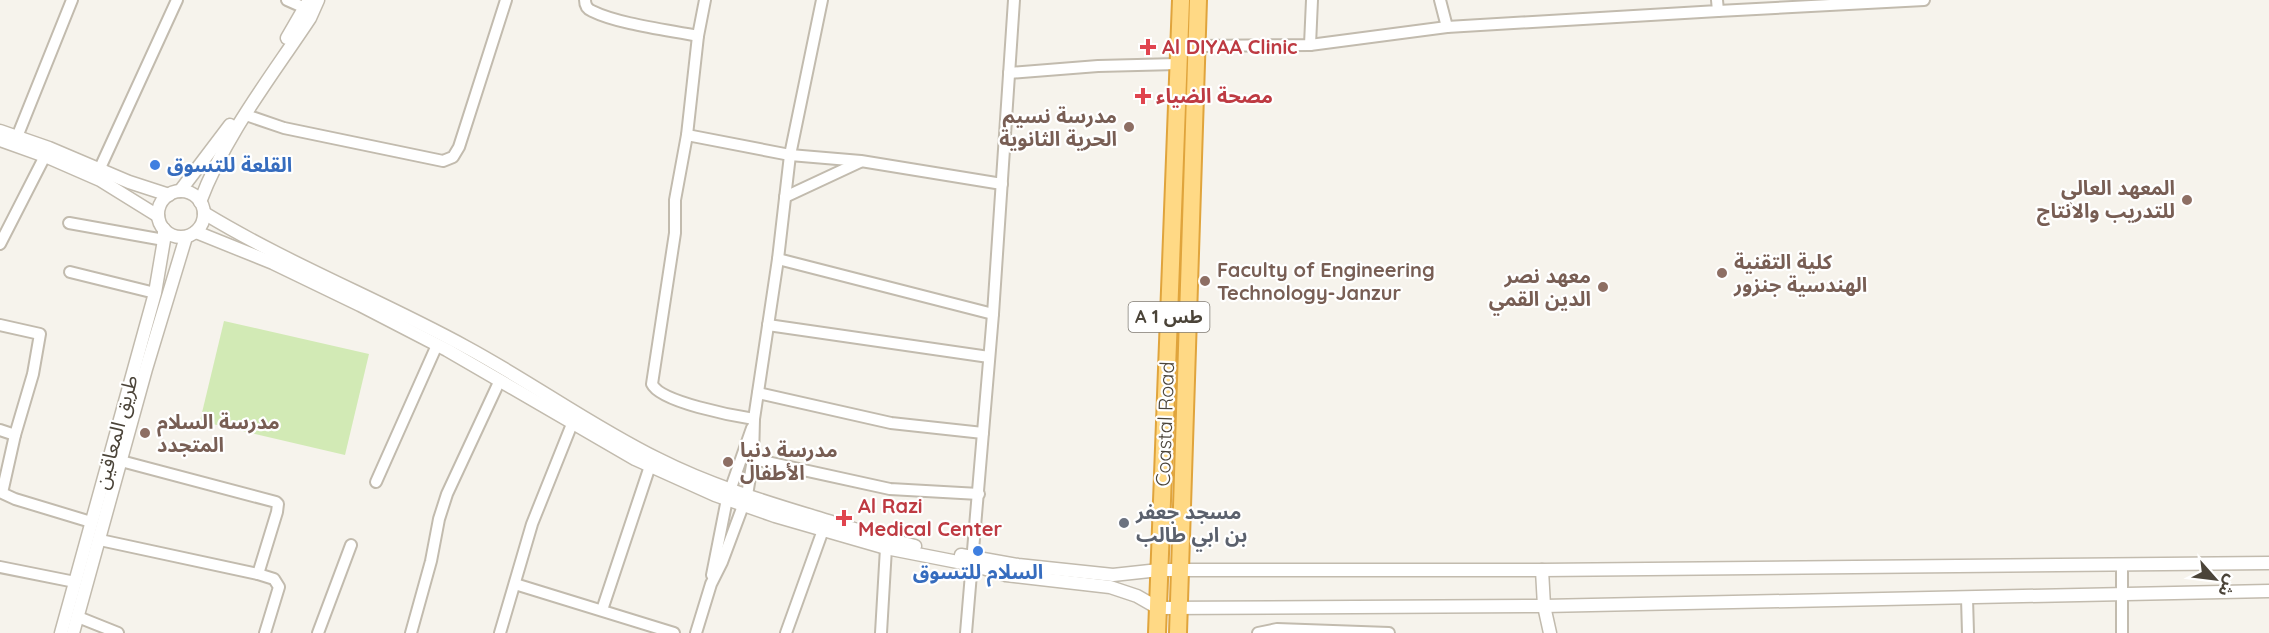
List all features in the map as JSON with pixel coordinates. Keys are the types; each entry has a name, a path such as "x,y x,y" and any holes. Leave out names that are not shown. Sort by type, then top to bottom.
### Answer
{"highway":[{"name":"Coastal Road","path":"1156,633 1181,0"},
{"name":"Coastal Road","path":"1178,633 1198,0"}],"street":[{"path":"17,137 72,0"},
{"path":"100,168 177,0"},
{"path":"164,234 158,216 161,204 174,193 225,133 263,78 307,4 287,0"},
{"path":"191,234 204,220 202,207 210,176 246,115 310,18 318,0"},
{"path":"246,115 284,128 443,160 453,157 459,147 506,0"},
{"path":"585,0 585,6 590,10 625,21 698,36"},
{"path":"705,0 698,36 687,135 675,200 675,233 652,384 657,392 672,399 754,421"},
{"path":"696,633 711,584 722,562 745,500 753,459 754,421 778,259 789,155 822,0"},
{"path":"966,633 993,314 1014,0"},
{"path":"1310,45 1312,0"},
{"path":"1440,0 1447,27"},
{"path":"1197,46 1310,45 1447,27 1718,5 1924,0"},
{"path":"1009,73 1098,66 1177,64"},
{"path":"0,131 100,168 129,182 174,193 192,194 202,207 249,240 465,346 511,372 589,422 657,459 729,494"},
{"path":"687,135 789,155 861,161 1002,184"},
{"path":"0,140 45,156 100,180 158,216"},
{"path":"0,244 45,156"},
{"path":"785,197 861,161"},
{"path":"69,223 174,236 191,234 273,263 437,345 572,424 650,466 823,530 886,548 973,561 1113,575 1160,570 1542,570 2269,563"},
{"name":"طريق المعاقين","path":"61,633 155,293 164,234"},
{"name":"طريق المعاقين","path":"73,633 168,292 191,234"},
{"path":"778,259 993,314"},
{"path":"70,272 155,293"},
{"path":"0,325 40,334 33,374 15,435 1,496 91,522"},
{"path":"768,325 989,357"},
{"path":"376,482 437,345"},
{"path":"411,633 447,494 500,380"},
{"path":"758,393 891,423 983,433"},
{"path":"711,584 713,561 729,494 754,421"},
{"path":"500,633 532,524 572,424"},
{"path":"0,430 15,435"},
{"path":"753,459 890,489 978,494"},
{"path":"121,461 276,502 277,512 258,574"},
{"path":"602,610 650,466"},
{"path":"745,500 973,561 1006,575 1110,587 1137,596 1158,608 1179,610 1544,606 2269,591"},
{"path":"786,633 823,530"},
{"path":"100,540 274,579 279,587 265,633"},
{"path":"318,633 351,544"},
{"path":"881,633 886,548"},
{"path":"2122,566 2122,633"},
{"path":"0,567 75,582"},
{"path":"1542,570 1544,606 1550,633"},
{"path":"515,584 674,633"},
{"path":"1967,598 1968,633"},
{"path":"78,617 118,633"},
{"path":"1258,633 1277,629 1304,632 1389,633"}],"green space":[{"path":"224,321 369,354 345,455 200,421"}],"place":[{"name":"Al DIYAA Clinic","path":"1148,47"},
{"name":"مصحة الضياء","path":"1143,96"},
{"name":"مدرسة نسيم الحرية الثانوية","path":"1129,127"},
{"name":"القلعة للتسوق","path":"155,165"},
{"name":"المعهد العالي للتدريب والانتاج","path":"2187,200"},
{"name":"كلية التقنية الهندسية جنزور","path":"1722,273"},
{"name":"Faculty of Engineering Technology-Janzur","path":"1205,281"},
{"name":"معهد نصر الدين القمي","path":"1603,287"},
{"name":"مدرسة السلام المتجدد","path":"145,433"},
{"name":"مدرسة دنيا الأطفال","path":"728,462"},
{"name":"Al Razi Medical Center","path":"844,518"},
{"name":"مسجد جعفر بن ابي طالب","path":"1124,523"},
{"name":"السلام للتسوق","path":"978,551"}]}
